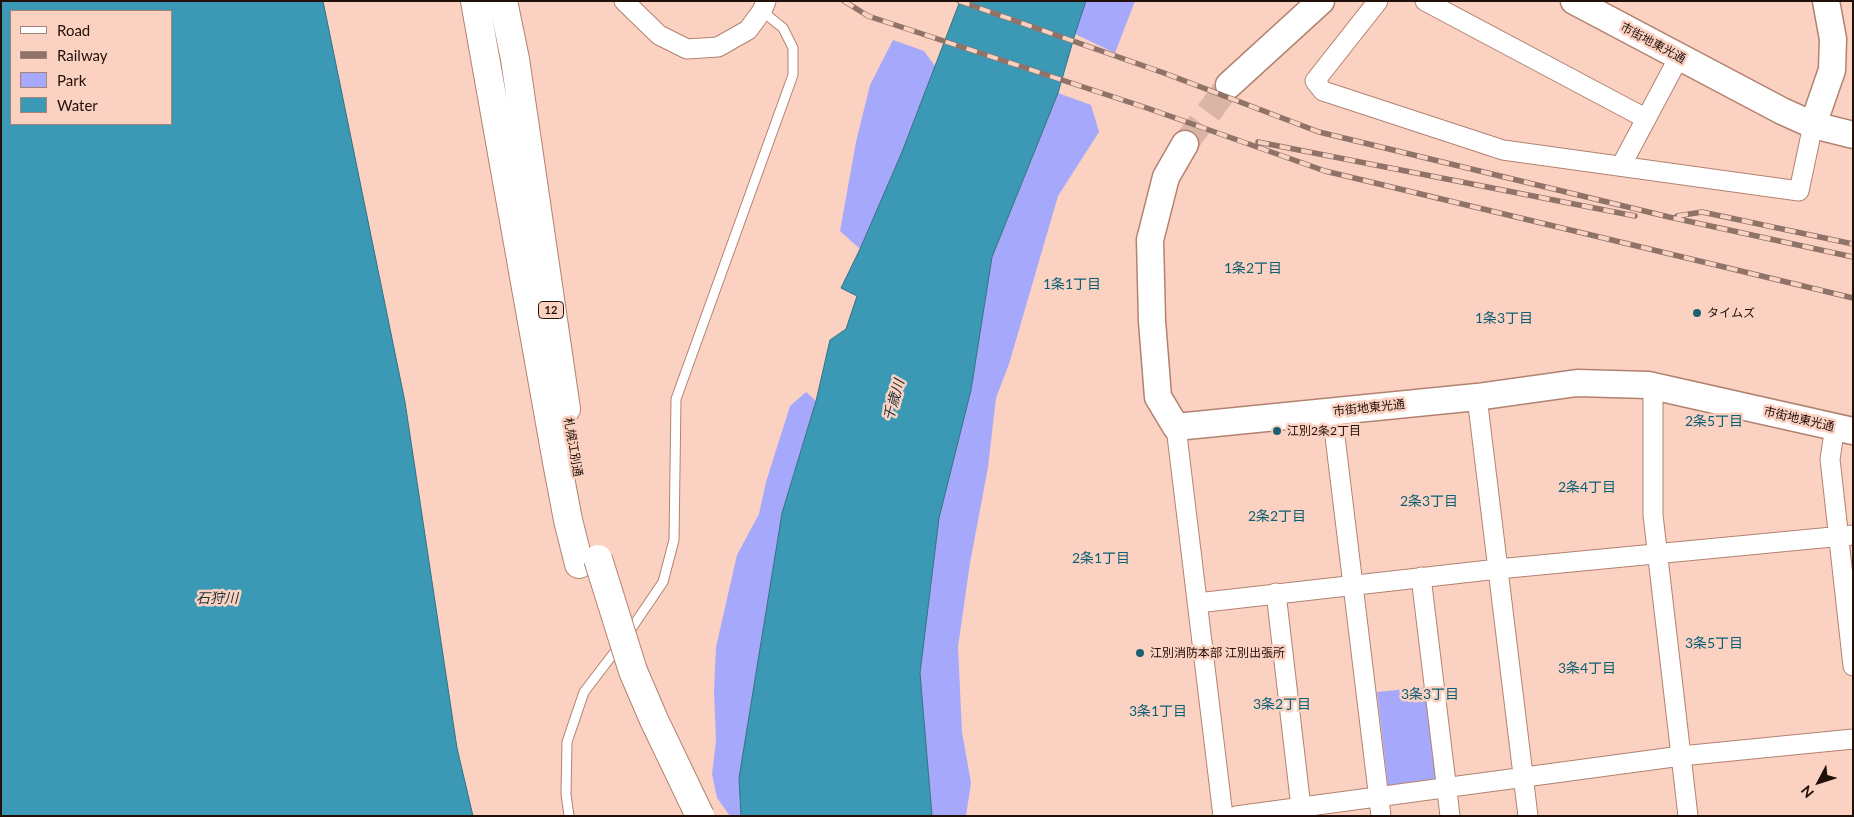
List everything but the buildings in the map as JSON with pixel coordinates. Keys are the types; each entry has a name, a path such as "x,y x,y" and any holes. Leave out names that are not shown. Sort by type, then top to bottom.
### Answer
{"highway":[{"name":"札幌江別通","path":"475,1 568,520 589,561 654,720 700,816"},
{"name":"札幌江別通","path":"503,1 515,59 565,405 600,627 639,734 679,816"}],"street":[{"path":"624,1 659,35 687,49 718,47 748,30 764,6"},
{"path":"1229,85 1321,1"},
{"path":"1378,1 1315,81 1323,91 1503,150 1800,191 1813,125 1832,70 1833,39 1826,1"},
{"path":"1425,1 1645,118"},
{"name":"市街地東光通","path":"1574,1 1782,112 1813,125 1853,135"},
{"path":"1621,166 1679,57"},
{"path":"1185,144 1166,178 1150,240 1152,321 1158,397 1176,427 1223,816"},
{"name":"市街地東光通","path":"1176,427 1477,397 1577,384 1653,386 1844,429"},
{"path":"1653,386 1653,515 1688,816"},
{"path":"1477,397 1528,816"},
{"path":"1332,412 1381,816"},
{"path":"1844,429 1830,459 1846,536 1853,666"},
{"path":"1197,603 1498,569 1846,536"},
{"path":"1422,577 1450,816"},
{"path":"1276,593 1302,812"},
{"path":"1236,816 1302,812 1378,797 1681,756 1853,739"}],"lane":[{"path":"569,816 566,794 567,742 584,692 640,618 663,582 674,540 676,399 793,75 793,48 783,28 764,6"}],"green space":[{"path":"1086,1 1135,1 1115,53 1075,34"},
{"path":"893,40 924,51 935,66 902,152 860,249 840,231 856,142 870,85"},
{"path":"1058,93 1091,105 1099,132 1058,196 1009,364 996,398 988,467 970,563 958,647 962,732 971,783 966,816 932,816 920,673 939,518 971,390 992,257"},
{"path":"806,392 816,401 782,513 739,778 741,816 730,816 717,798 712,774 716,741 714,691 716,647 737,555 759,514 766,482 790,406"},
{"path":"1426,687 1439,781 1388,787 1377,692"}],"water":[{"name":"石狩川","path":"1,1 323,1 405,402 457,748 473,816 1,816"},
{"name":"千歳川","path":"960,1 1086,1 1058,93 992,257 971,390 939,518 920,673 932,816 741,816 739,778 782,513 816,401 830,340 846,329 857,296 841,288 902,152"}],"tunnel":[{"path":"1185,144 1229,85"}],"railway":[{"path":"844,1 868,16 1147,108 1325,171 1853,298"},
{"path":"959,1 1164,73 1319,132 1669,217 1853,257"},
{"path":"1258,142 1635,216"},
{"path":"1677,216 1702,212 1853,244"}],"place":[{"name":"タイムズ","path":"1697,313"},
{"name":"江別2条2丁目","path":"1277,431"},
{"name":"江別消防本部 江別出張所","path":"1140,653"}],"district":[{"name":"1条2丁目","path":"1253,268"},
{"name":"1条1丁目","path":"1072,284"},
{"name":"1条3丁目","path":"1504,318"},
{"name":"2条5丁目","path":"1714,421"},
{"name":"2条4丁目","path":"1587,487"},
{"name":"2条3丁目","path":"1429,501"},
{"name":"2条2丁目","path":"1277,516"},
{"name":"2条1丁目","path":"1101,558"},
{"name":"3条5丁目","path":"1714,643"},
{"name":"3条4丁目","path":"1587,668"},
{"name":"3条3丁目","path":"1430,694"},
{"name":"3条2丁目","path":"1282,704"},
{"name":"3条1丁目","path":"1158,711"}]}
